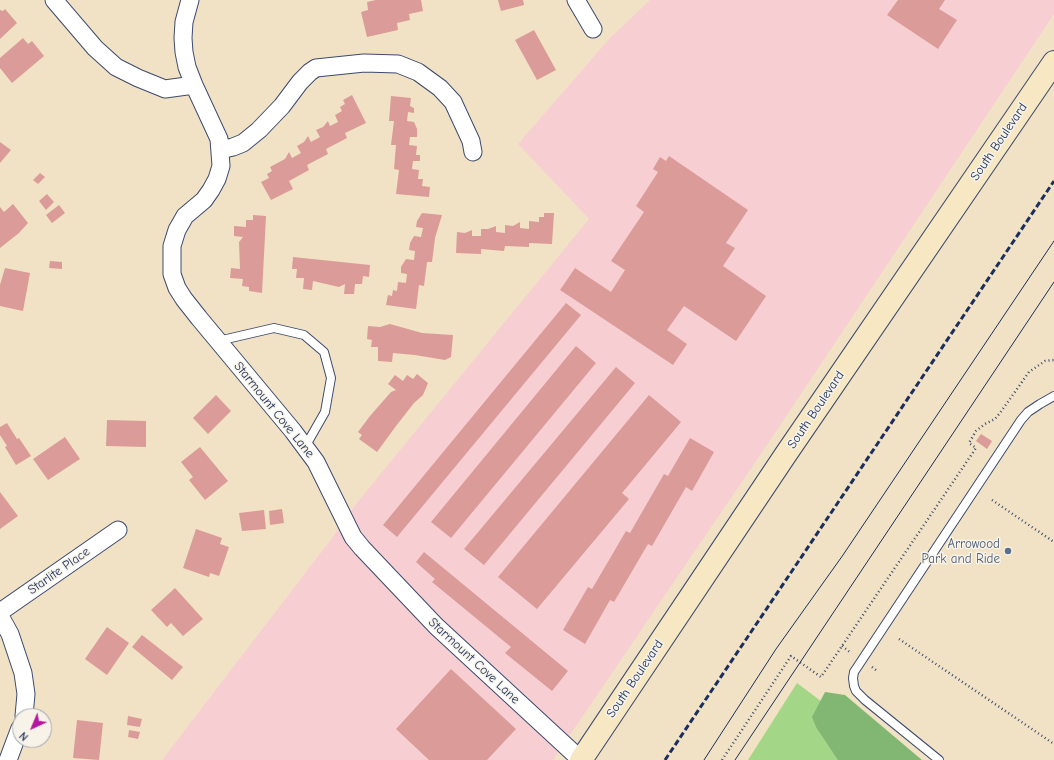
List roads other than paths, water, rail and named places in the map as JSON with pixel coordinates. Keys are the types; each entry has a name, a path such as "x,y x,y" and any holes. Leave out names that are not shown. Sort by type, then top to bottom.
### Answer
{"main road":[{"name":"South Boulevard","path":"581,760 786,454 1054,62"}],"street":[{"path":"54,0 95,48 116,67 165,89 194,85"},
{"name":"Starmount Cove Lane","path":"190,0 184,22 183,38 187,67 219,139 221,166 217,179 204,200 185,216 177,230 172,246 172,274 178,288 184,299 293,431 316,462 350,531 362,548 441,630 581,760"},
{"path":"576,0 593,29"},
{"path":"220,150 234,148 243,143 259,130 282,106 300,82 316,68 364,63 398,64 418,72 440,88 453,102 471,141 474,152"},
{"name":"Starlite Place","path":"0,612 118,530"},
{"path":"0,616 10,634 23,673 26,694 25,708"},
{"path":"8,760 12,748"}],"lane":[{"path":"218,341 274,328 304,335 324,352 331,378 325,412 305,447"},
{"path":"939,760 864,700 856,691 854,686 854,672 1021,420 1028,412 1054,396"}],"tram line":[{"path":"704,760 776,649 843,555 1054,241"},
{"path":"735,760 1054,282"}],"railway":[{"path":"665,760 1054,181"}],"place":[{"name":"Arrowood Park and Ride","path":"1008,551"}]}
